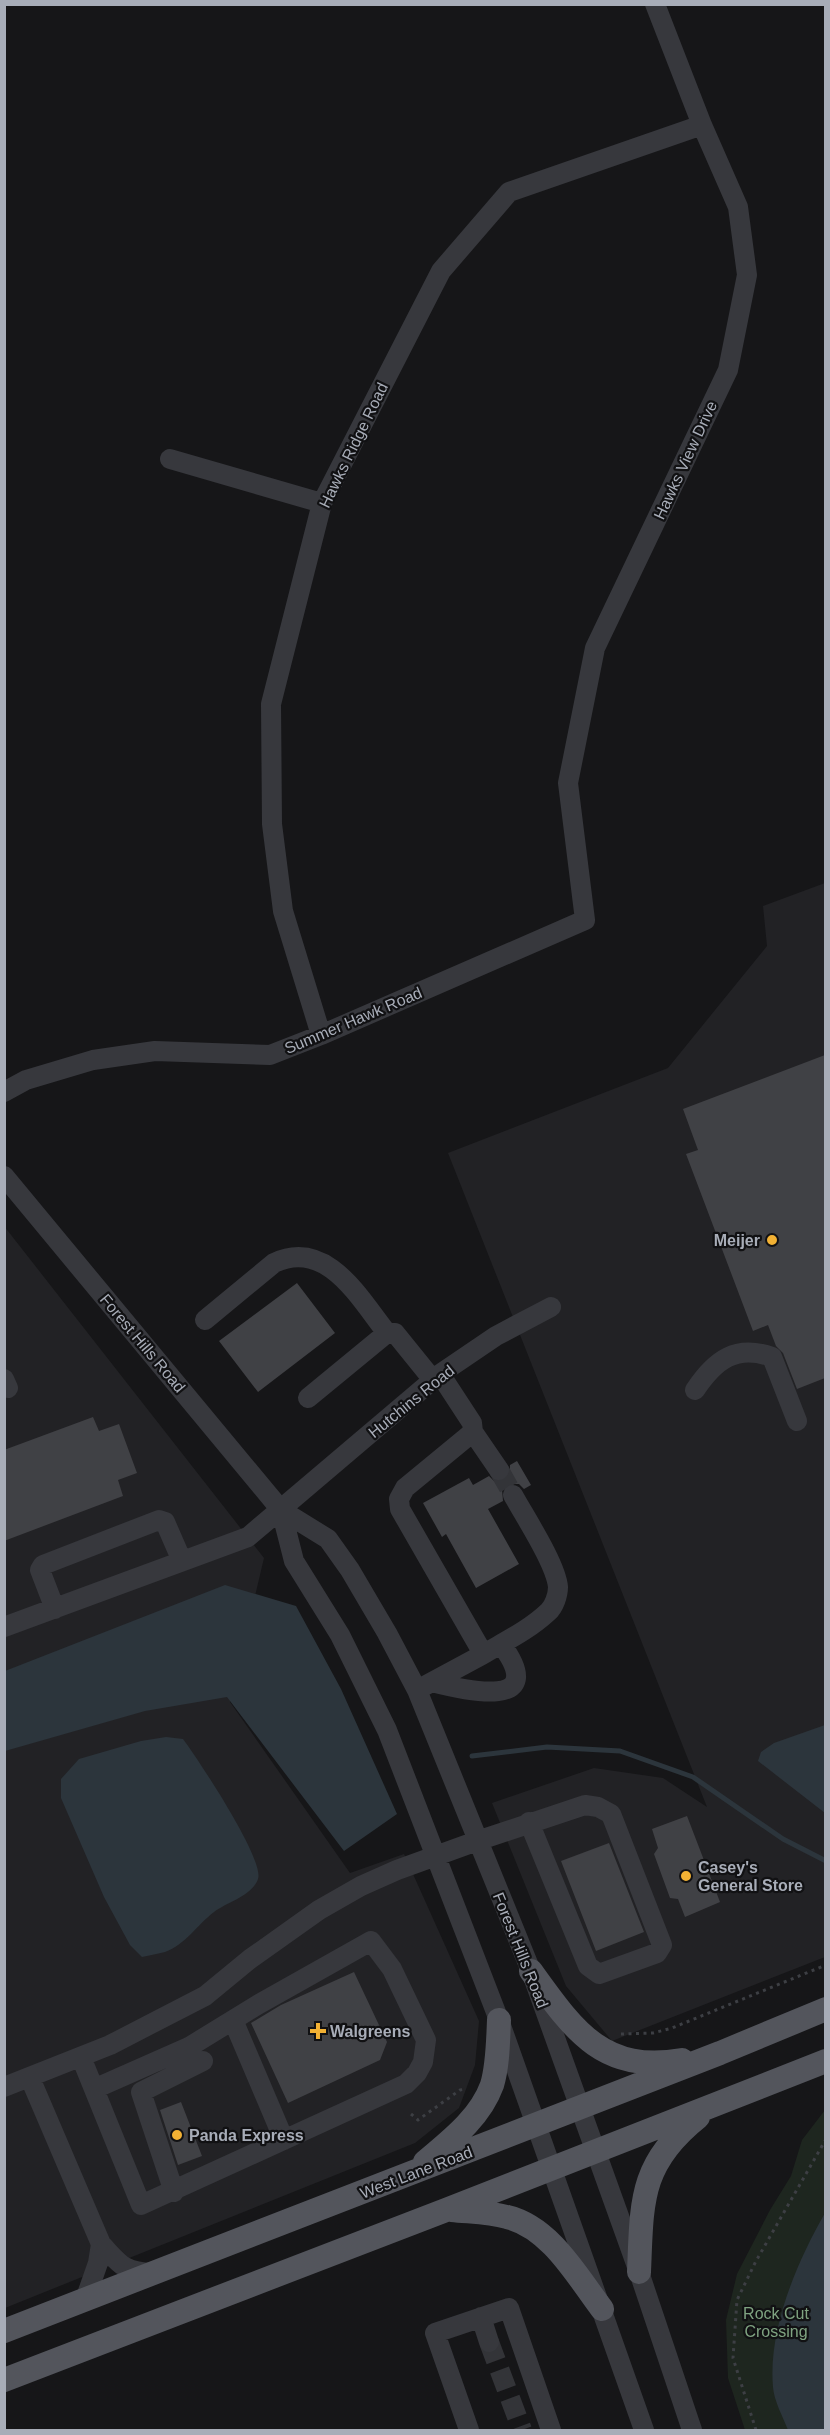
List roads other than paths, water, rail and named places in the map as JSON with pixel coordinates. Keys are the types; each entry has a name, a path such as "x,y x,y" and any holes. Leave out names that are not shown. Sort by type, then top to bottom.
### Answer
{"main road":[{"path":"531,1971 574,2027 591,2042 620,2059 642,2062 673,2061 720,2053"},
{"name":"West Lane Road","path":"4,2331 537,2125 825,2009"},
{"path":"414,2172 458,2133 486,2098 492,2083 499,2020"},
{"path":"4,2380 825,2061"},
{"path":"639,2272 642,2201 648,2179 660,2155 679,2132 699,2116 735,2097"},
{"path":"446,2210 509,2217 526,2224 542,2235 561,2255 602,2309"}],"street":[{"name":"Hawks View Drive","path":"585,920 568,783 595,648 728,370 747,275 738,207 702,125 656,4"},
{"name":"Hawks Ridge Road","path":"321,1035 283,911 272,824 271,704 322,502 441,271 509,192 702,125"},
{"path":"170,459 322,502"},
{"name":"Summer Hawk Road","path":"4,1092 26,1080 93,1060 155,1051 270,1054 321,1035 585,920"},
{"name":"Forest Hills Road","path":"4,1176 281,1510 328,1539 350,1570 387,1633 424,1686 477,1841 531,1971 639,2272 692,2430"},
{"path":"206,1320 274,1263 287,1257 304,1257 322,1261 348,1284 387,1333"},
{"name":"Hutchins Road","path":"4,1627 248,1537 437,1377 496,1336 551,1307"},
{"path":"308,1398 387,1333 394,1333 437,1377 472,1422 473,1432 499,1470"},
{"path":"695,1390 715,1364 729,1357 759,1352 772,1357 797,1421"},
{"path":"473,1432 405,1488 399,1499 400,1509 482,1655"},
{"path":"424,1686 501,1644 550,1611 556,1599 558,1587 551,1564 513,1496"},
{"name":"Forest Hills Road","path":"281,1510 294,1561 340,1635 387,1730 499,2020 644,2430"},
{"path":"55,1609 40,1570 43,1565 159,1520 165,1522 182,1561"},
{"path":"424,1686 492,1694 505,1690 514,1682 516,1670 512,1659 501,1644"},
{"path":"4,2087 110,2045 205,1996 250,1959 319,1910 361,1886 529,1822 585,1805 598,1807 611,1814 662,1945 657,1953 599,1974 588,1966 529,1822"},
{"path":"81,2057 141,2205 174,2192 406,2084 417,2073 426,2054 426,2040 392,1969 371,1941 259,2004 189,2047 94,2089"},
{"path":"233,2020 284,2140"},
{"path":"174,2192 141,2092 203,2061"},
{"path":"30,2078 101,2244 121,2265 133,2273 153,2273"},
{"path":"85,2300 98,2263 101,2244"},
{"path":"469,2430 435,2333 509,2308 551,2430"},
{"path":"481,2317 489,2342"}],"waterway":[{"path":"472,1756 547,1747 620,1751 693,1777 783,1839 826,1861"}],"tunnel":[{"path":"499,1470 513,1495"},
{"path":"489,2342 522,2430"}],"place":[{"name":"Meijer","path":"772,1240"},
{"name":"Casey's General Store","path":"686,1876"},
{"name":"Walgreens","path":"318,2031"},
{"name":"Panda Express","path":"177,2135"}],"park label":[{"name":"Rock Cut Crossing","path":"776,2322"}]}
